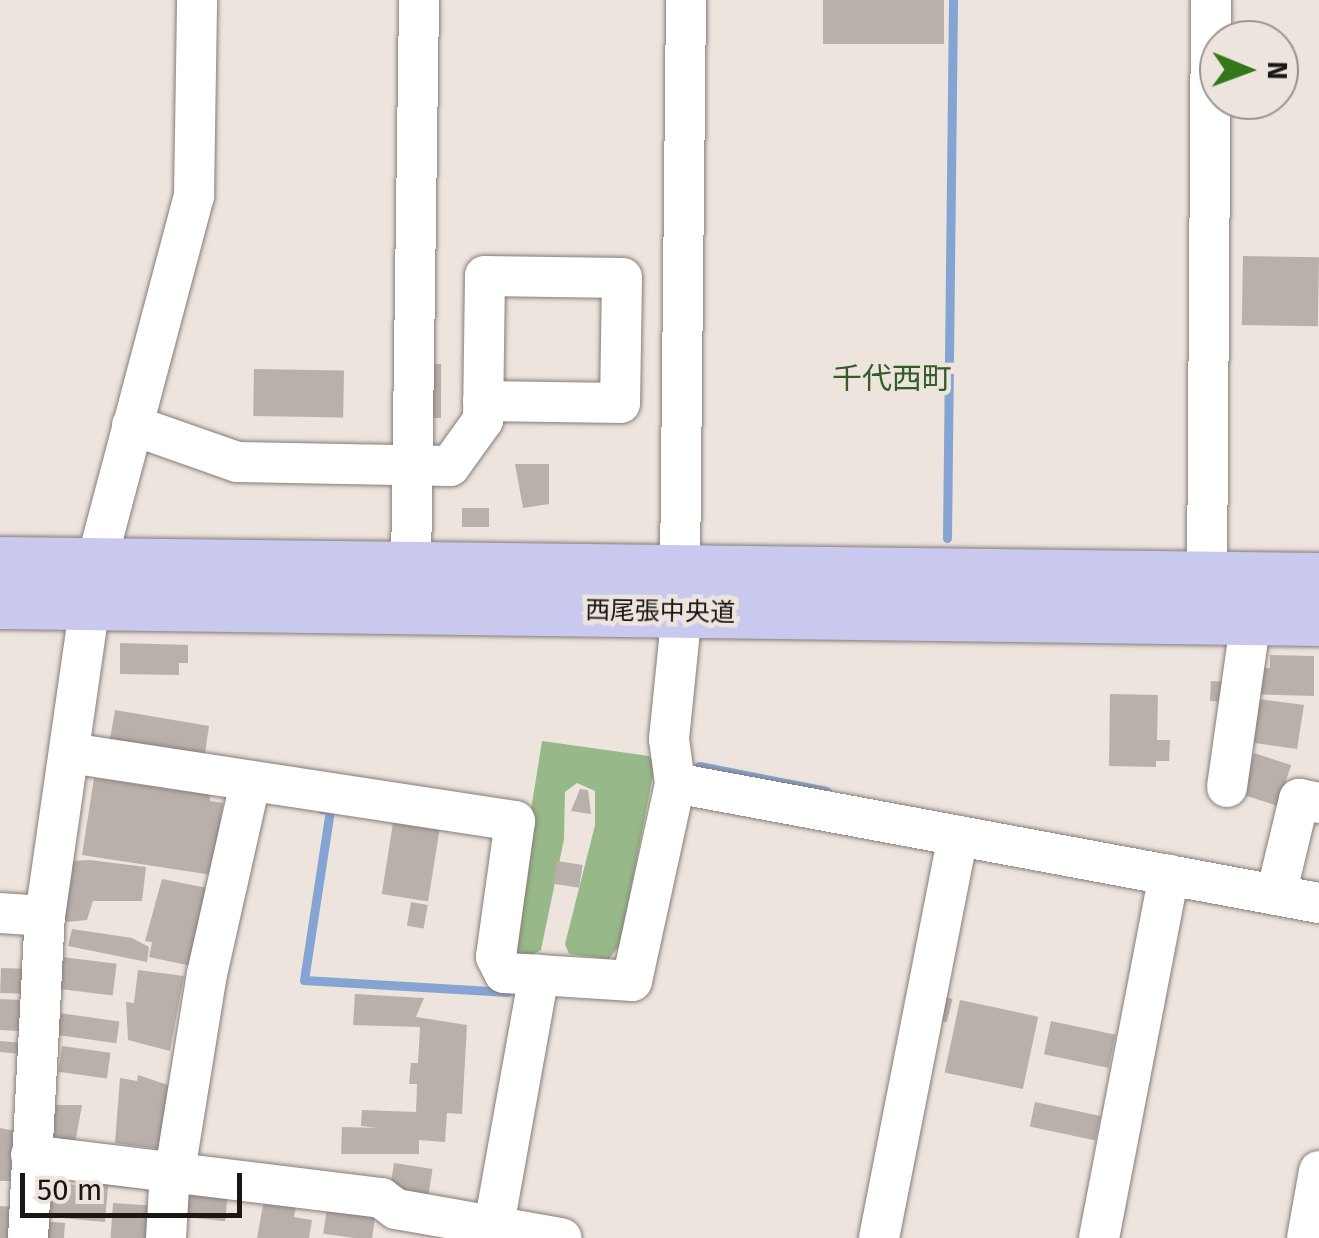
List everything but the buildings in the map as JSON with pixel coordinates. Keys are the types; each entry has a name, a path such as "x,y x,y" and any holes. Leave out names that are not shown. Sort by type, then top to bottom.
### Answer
{"main road":[{"name":"西尾張中央道","path":"0,563 94,584 681,592 1319,620"},
{"name":"西尾張中央道","path":"0,604 94,584 411,568 681,592 1207,578 1319,579"}],"street":[{"path":"28,1238 46,916 94,584 194,196 197,0"},
{"path":"411,568 418,0"},
{"path":"70,753 515,822 496,957 504,973 632,981 675,784 668,739 681,592 686,0"},
{"path":"1207,578 1211,0"},
{"path":"132,425 238,462 450,466 483,420 483,401 485,276 622,278 620,403 483,401"},
{"path":"1227,787 1251,620"},
{"path":"166,1238 173,1170 207,974 250,783"},
{"path":"675,784 1319,903"},
{"path":"1276,895 1300,799 1319,804"},
{"path":"878,1238 958,836"},
{"path":"1099,1238 1169,875"},
{"path":"0,913 46,916"},
{"path":"494,1225 539,975"},
{"path":"32,1154 380,1198 393,1224 494,1225 561,1238"},
{"path":"1307,1238 1319,1171"}],"green space":[{"path":"542,741 649,756 655,765 620,945 609,959 569,954 565,944 595,825 595,791 577,783 565,792 564,839 541,950 522,960 509,947"}],"waterway":[{"path":"947,538 953,0"},
{"path":"699,766 827,791"},
{"path":"322,809 330,810 304,980 508,992"}],"district":[{"name":"千代西町","path":"892,379"}]}
